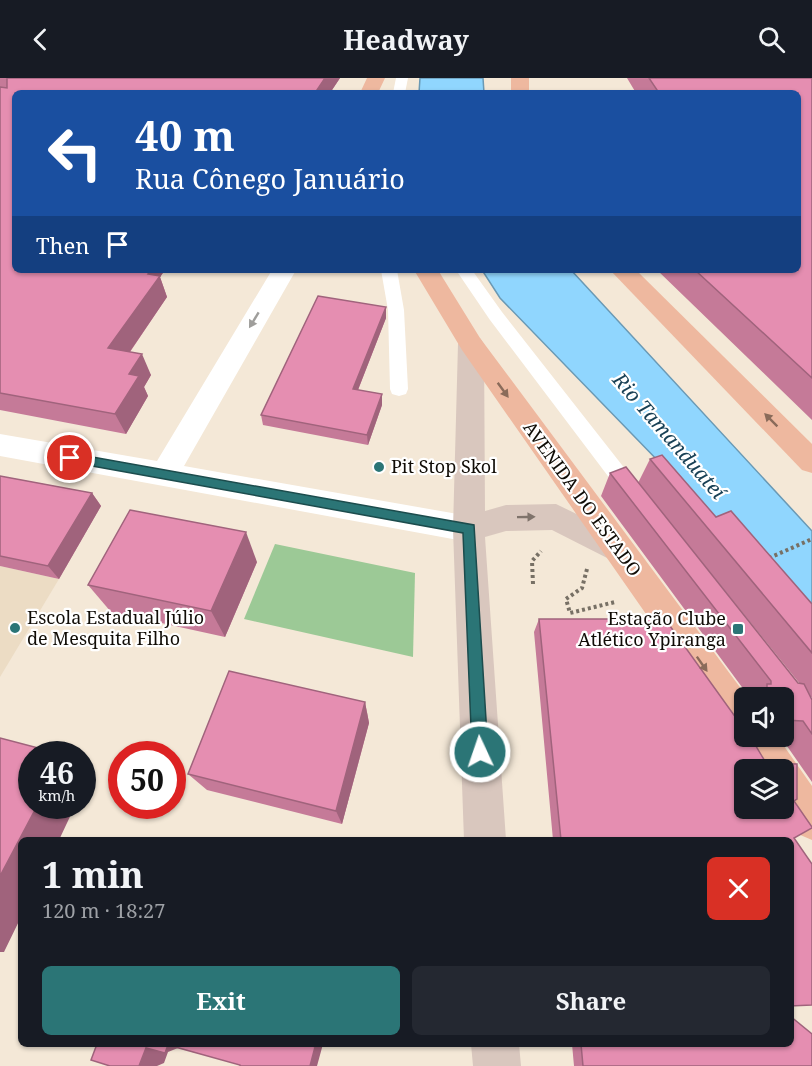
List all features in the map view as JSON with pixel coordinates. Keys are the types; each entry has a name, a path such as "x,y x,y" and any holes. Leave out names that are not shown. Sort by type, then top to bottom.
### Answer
{"highway":[{"name":"AVENIDA DO ESTADO","path":"428,273 471,344 734,709"},
{"path":"625,273 812,462"},
{"path":"794,794 812,820"}],"main road":[{"path":"471,344 469,529 485,837"},
{"path":"469,529 506,518 556,518 617,549"},
{"path":"495,1047 497,1066"}],"street":[{"path":"164,475 282,273"},
{"path":"0,444 469,529"}],"lane":[{"path":"390,273 396,310 399,389"},
{"path":"466,273 496,316 645,510"}],"path":[{"path":"761,561 812,539"},
{"path":"532,584 532,561 541,550 552,547"},
{"path":"583,564 588,570 586,582 579,593 566,599 570,613 616,602"}],"shaded area":[{"name":"Escola Estadual Júlio de Mesquita Filho","path":"0,566 59,579 0,677"}],"green space":[{"path":"275,544 415,573 413,657 244,619"}],"water":[{"path":"420,78 483,78 484,90 419,90"},
{"name":"Rio Tamanduateí","path":"484,273 574,273 812,531 812,641 663,466 500,298"}],"building":[{"path":"7,78 325,78 317,90 12,90 12,273 149,273 160,276 108,348 142,354 129,374 139,376 115,414 0,393 0,87 7,88"},
{"path":"649,78 812,78 812,378 698,273 801,273 801,90 657,90"},
{"path":"318,296 386,307 353,389 382,394 367,435 261,415"},
{"path":"662,455 716,517 731,511 812,604 812,653 650,459"},
{"path":"626,467 798,683 804,684 812,700 812,734 803,721 794,721 794,687 767,687 771,681 610,473"},
{"path":"0,476 92,493 48,566 0,556"},
{"path":"130,510 246,532 211,611 88,585"},
{"path":"539,619 665,619 734,715 734,747 757,747 764,759 734,759 734,819 794,819 794,801 812,827 794,838 561,837"},
{"path":"229,671 365,702 336,811 188,774"},
{"path":"0,738 18,743 18,819 30,819 21,837 18,837 18,842 0,876"},
{"path":"794,764 797,764 797,799 794,801"},
{"path":"794,838 812,864 812,1005 794,1006"},
{"path":"794,1019 812,1034 812,1066 583,1066 581,1047 794,1047"},
{"path":"96,1047 167,1047 165,1053 146,1048 139,1066 110,1066 91,1060"},
{"path":"175,1047 315,1047 310,1066 240,1065"}],"place":[{"name":"Pit Stop Skol","path":"379,467"},
{"name":"Escola Estadual Júlio de Mesquita Filho","path":"15,628"},
{"name":"Estação Clube Atlético Ypiranga","path":"738,629"}],"route":[{"path":"70,458 469,529 480,752"}]}
